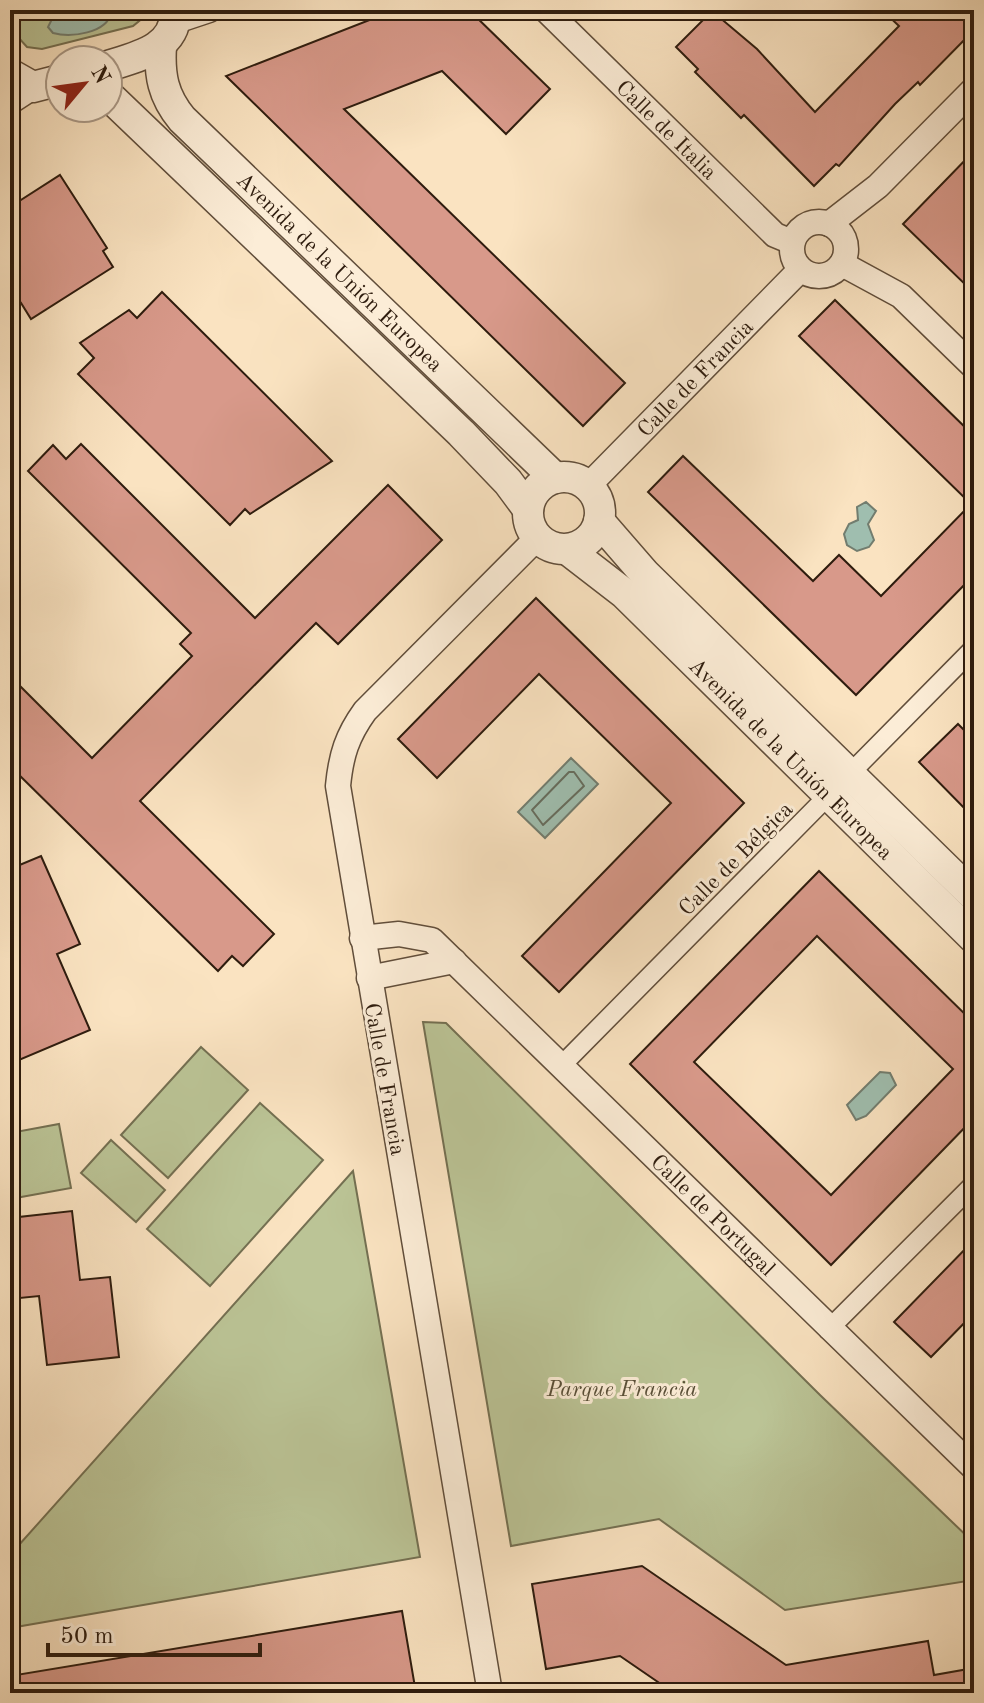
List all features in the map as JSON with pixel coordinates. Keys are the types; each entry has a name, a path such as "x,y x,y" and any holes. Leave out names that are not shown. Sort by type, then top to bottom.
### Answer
{"street":[{"path":"124,56 171,26 209,10"},
{"name":"Calle de Italia","path":"546,10 775,235 792,242"},
{"name":"Avenida de la Unión Europea","path":"171,26 160,72 167,98 182,119 555,478"},
{"path":"829,224 878,186 974,89"},
{"name":"Avenida de la Unión Europea","path":"124,110 461,433 508,482 528,509"},
{"path":"811,223 829,224 843,236 846,254 842,264 822,276 800,270 794,262 792,242 800,229 811,223"},
{"path":"842,264 901,296 974,367"},
{"name":"Calle de Francia","path":"588,486 800,270"},
{"path":"555,478 578,480 588,486 596,496 599,521 594,535 582,545 568,550 551,547 537,538 528,520 528,509 532,495 542,484 555,478"},
{"name":"Avenida de la Unión Europea","path":"599,521 645,574 974,896"},
{"name":"Calle de Francia","path":"490,1693 338,786 341,754 347,736 365,711 537,538"},
{"name":"Avenida de la Unión Europea","path":"568,550 625,594 974,938"},
{"name":"Calle de Bélgica","path":"562,1065 974,648"},
{"name":"Calle de Portugal","path":"362,938 419,936 432,940 828,1330 974,1468"},
{"path":"369,978 454,961"},
{"path":"828,1330 974,1184"}],"green space":[{"path":"42,10 144,10 144,17 133,26 62,44 44,44 42,49 27,47 17,36 19,21"},
{"name":"Parque Francia","path":"423,1022 446,1023 820,1395 974,1543 974,1580 785,1610 659,1519 511,1546"},
{"path":"201,1047 248,1090 168,1178 121,1135"},
{"path":"260,1103 323,1160 210,1286 147,1229"},
{"path":"59,1124 71,1188 10,1199 10,1133"},
{"path":"111,1140 165,1190 136,1222 81,1173"},
{"path":"353,1171 420,1557 10,1628 10,1555"}],"water":[{"path":"68,10 109,10 111,13 108,20 96,29 69,35 53,33 48,27 52,19"},
{"path":"866,502 876,511 868,524 874,540 869,547 857,551 847,545 844,534 849,524 858,520 857,507"},
{"path":"571,758 598,784 545,838 518,812"},
{"path":"880,1072 890,1073 896,1085 866,1116 856,1120 847,1105"}],"building":[{"path":"395,10 469,10 550,89 506,134 442,71 344,109 625,383 583,426 226,76"},
{"path":"882,10 966,10 974,18 974,30 920,85 918,82 895,104 839,166 836,164 814,186 744,115 741,118 695,72 698,69 676,47 712,11 757,49 815,112 899,26"},
{"path":"974,151 974,293 903,224"},
{"path":"60,175 107,248 103,251 113,267 31,319 21,303 10,310 10,207"},
{"path":"162,292 332,461 250,514 245,509 230,525 78,374 94,358 80,343 129,310 137,318"},
{"path":"835,300 974,436 974,575 856,695 648,492 683,456 813,581 839,555 881,596 971,504 799,336"},
{"path":"81,444 255,618 388,485 442,540 338,644 316,623 140,801 274,934 243,966 232,956 218,971 10,766 10,676 92,758 192,656 180,644 191,633 28,471 53,445 66,459"},
{"path":"536,598 744,803 559,992 522,956 671,803 539,674 437,778 398,739"},
{"path":"958,724 974,740 974,818 919,762"},
{"path":"41,856 80,944 57,954 90,1030 19,1060 10,1038 10,869"},
{"path":"819,871 974,1023 974,1118 831,1265 630,1064","holes":["817,936 953,1069 831,1195 694,1062"]},
{"path":"72,1211 80,1280 110,1277 119,1357 47,1365 39,1296 10,1299 10,1218"},
{"path":"974,1240 974,1313 931,1357 894,1322"},
{"path":"642,1566 786,1665 928,1641 934,1675 974,1668 974,1693 674,1693 620,1656 546,1669 532,1584"},
{"path":"402,1611 416,1693 10,1693 10,1676"}]}
